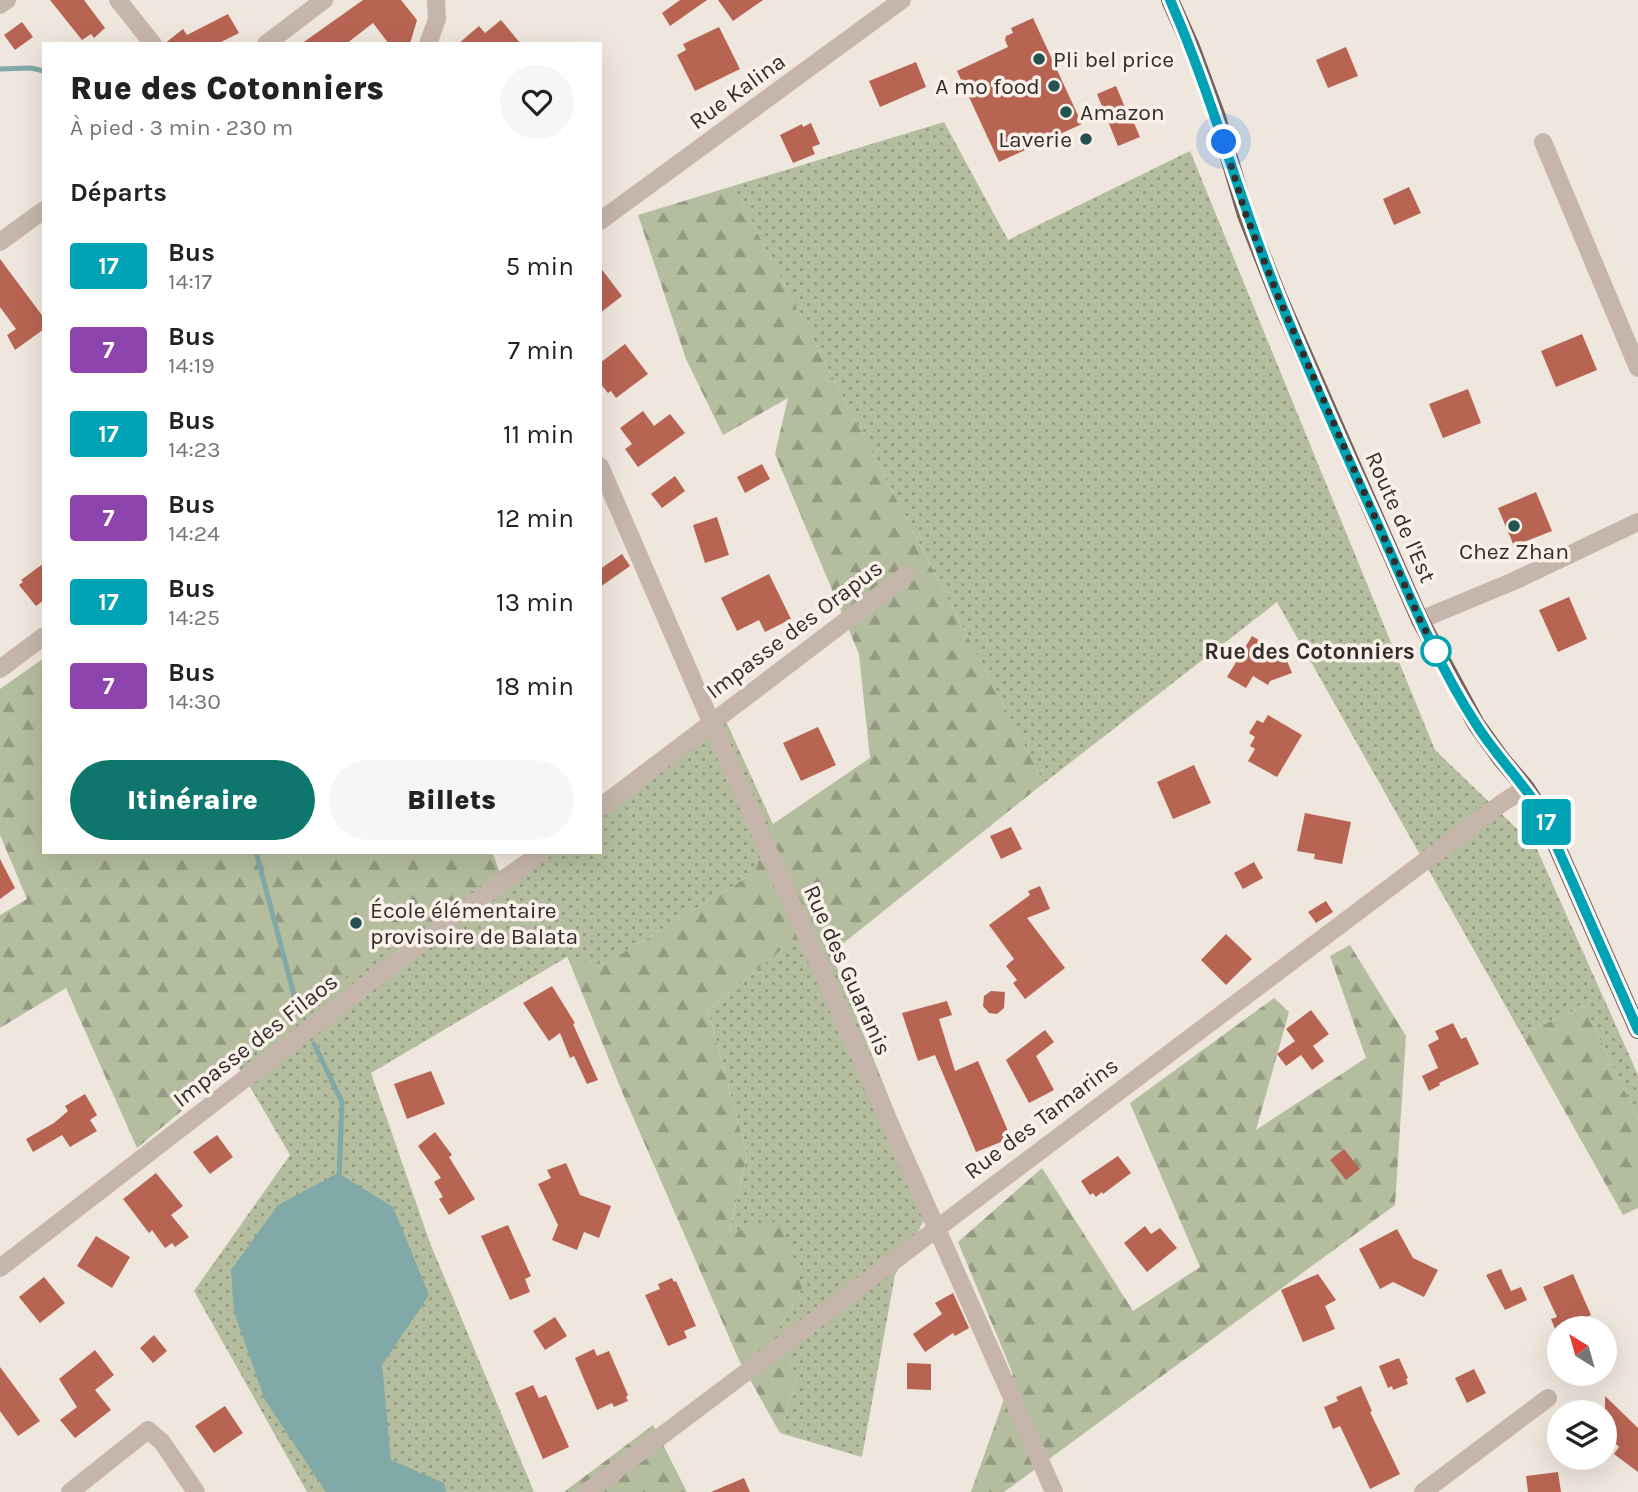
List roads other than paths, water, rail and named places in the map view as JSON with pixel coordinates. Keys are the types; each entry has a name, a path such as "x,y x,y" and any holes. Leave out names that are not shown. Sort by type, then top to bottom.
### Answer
{"main road":[{"name":"Route de l'Est","path":"1170,0 1208,94 1246,215 1278,296 1420,620 1476,724 1542,813 1638,1030"}],"street":[{"path":"0,5 7,0"},
{"path":"118,0 151,42"},
{"path":"269,42 324,0"},
{"path":"429,42 437,19 436,0"},
{"name":"Rue Kalina","path":"602,220 902,0"},
{"path":"1543,142 1638,368"},
{"path":"0,242 42,211"},
{"name":"Rue des Guaranis","path":"602,471 935,1228 1055,1492"},
{"path":"1420,620 1514,581 1638,523"},
{"name":"Impasse des Orapus","path":"711,722 906,575"},
{"path":"0,669 42,638"},
{"path":"602,807 706,729 711,722"},
{"name":"Rue des Tamarins","path":"587,1492 935,1228 1502,803 1526,788"},
{"name":"Impasse des Filaos","path":"0,1268 539,854"},
{"path":"1423,1492 1548,1398"},
{"path":"71,1492 148,1430 162,1442 196,1492"}],"water":[{"path":"338,1173 393,1207 429,1295 382,1365 391,1460 444,1483 446,1492 326,1492 265,1400 234,1312 231,1270 278,1205"}],"waterway":[{"path":"0,69 31,68 42,71"},
{"path":"257,854 297,1006"},
{"path":"314,1044 342,1102 339,1180"}],"place":[{"name":"Pli bel price","path":"1039,59"},
{"name":"A mo food","path":"1054,86"},
{"name":"Amazon","path":"1066,112"},
{"name":"Laverie","path":"1086,139"},
{"name":"Chez Zhan","path":"1514,526"},
{"name":"Rue des Cotonniers","path":"1436,651"},
{"name":"École élémentaire provisoire de Balata","path":"356,923"}]}
